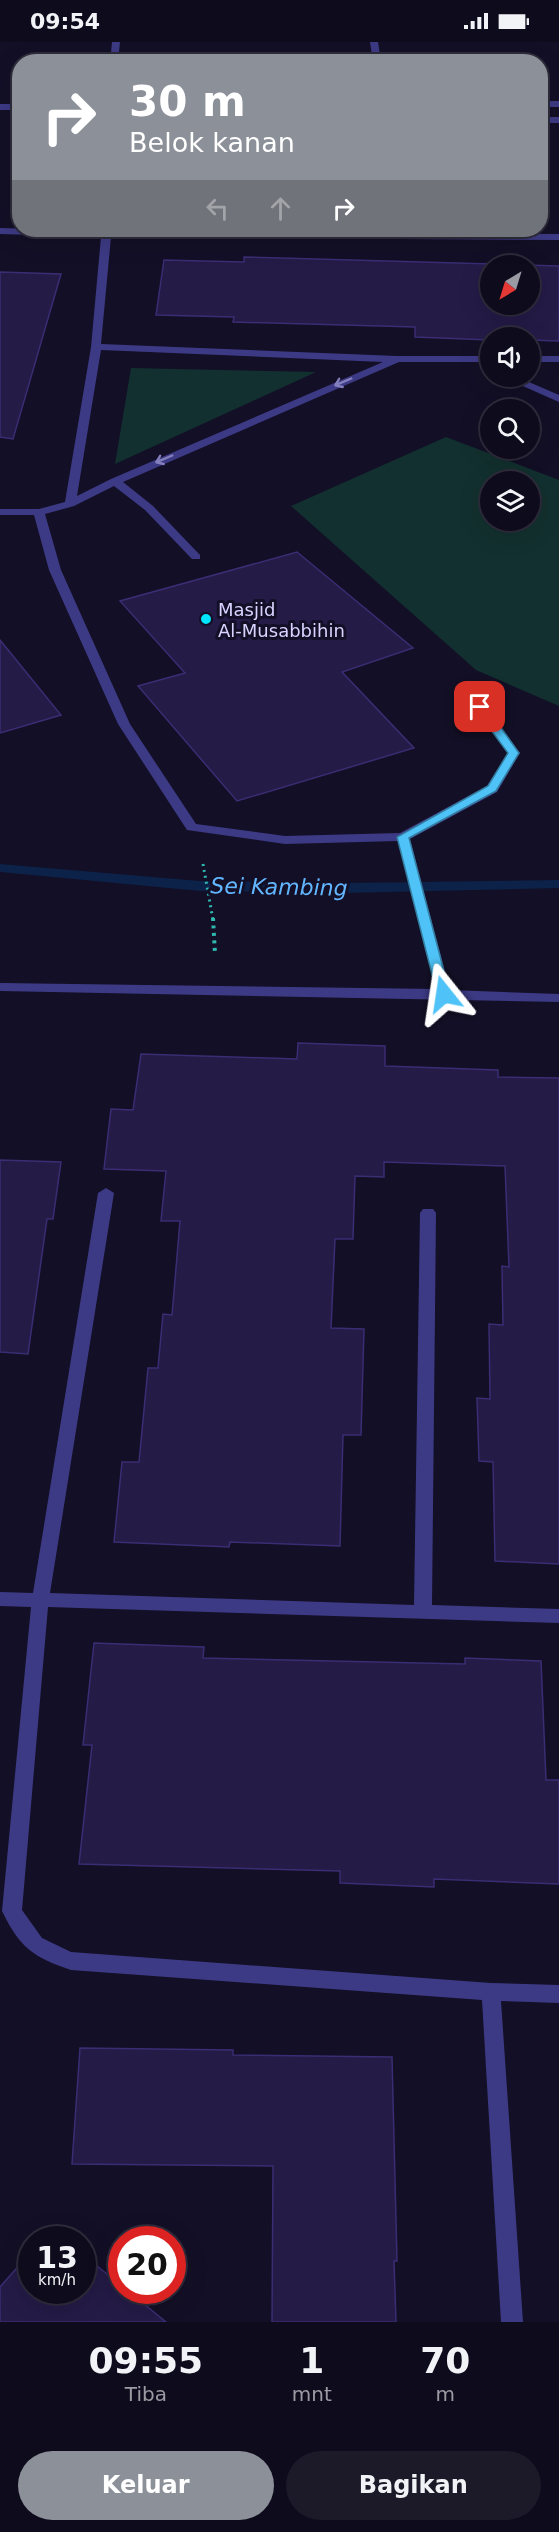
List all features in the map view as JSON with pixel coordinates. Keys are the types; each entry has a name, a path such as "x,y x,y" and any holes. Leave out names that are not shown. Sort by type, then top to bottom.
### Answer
{"street":[{"path":"70,504 96,347 106,237"},
{"path":"96,347 397,359 480,359"},
{"path":"0,512 39,512 70,504 115,481 397,359"},
{"path":"463,359 480,367"},
{"path":"540,359 559,359"},
{"path":"531,387 559,399"},
{"path":"115,481 149,508 196,556"},
{"path":"39,512 54,570 124,724 192,827 285,840 403,837 492,789 514,753 480,707"},
{"path":"403,837 444,994"},
{"path":"0,987 559,998"},
{"path":"106,1193 40,1600 12,1911 25,1937 45,1953 71,1961 490,1992 559,1994"},
{"path":"423,1613 428,1214"},
{"path":"0,1599 559,1616"},
{"path":"490,1992 512,2322"}],"path":[{"path":"203,863 212,908 217,991"}],"green space":[{"path":"131,368 316,372 115,464"},
{"path":"446,437 480,450 480,459 504,459 535,471 480,471 480,531 540,531 540,473 559,480 559,706 476,670 291,506"}],"building":[{"path":"244,257 480,264 480,315 540,315 540,265 559,266 559,341 540,340 540,327 480,327 480,340 415,337 415,327 233,322 234,317 156,315 164,260 244,262"},
{"path":"0,272 61,274 13,439 0,437"},
{"path":"297,552 413,648 342,672 414,748 237,801 138,686 185,673 120,601"},
{"path":"0,640 61,715 0,733"},
{"path":"298,1043 385,1046 385,1066 498,1070 498,1077 559,1078 559,1564 495,1561 493,1462 479,1461 477,1398 490,1399 489,1324 503,1325 502,1266 509,1267 505,1166 384,1162 384,1177 355,1176 353,1239 335,1239 331,1328 364,1329 361,1435 343,1435 340,1546 230,1542 229,1547 114,1542 122,1462 139,1462 148,1368 158,1368 163,1314 172,1315 180,1221 161,1221 166,1171 104,1169 111,1109 133,1110 141,1054 297,1059"},
{"path":"0,1160 61,1162 53,1219 47,1219 28,1354 0,1352"},
{"path":"94,1643 204,1647 203,1658 465,1664 465,1658 541,1661 546,1780 559,1780 559,1884 434,1879 434,1887 340,1883 340,1871 79,1864 92,1745 83,1745"},
{"path":"80,2048 233,2050 233,2055 392,2057 397,2261 394,2261 396,2322 272,2322 273,2166 72,2164"},
{"path":"96,2265 108,2275 108,2304 144,2304 166,2322 0,2322 0,2287 18,2267 18,2304 96,2304"}],"waterway":[{"name":"Sei Kambing","path":"0,868 200,886 343,888 559,884"}],"place":[{"name":"Masjid Al-Musabbihin","path":"206,619"}],"route":[{"path":"444,994 403,837 492,789 514,753 480,707"}]}
